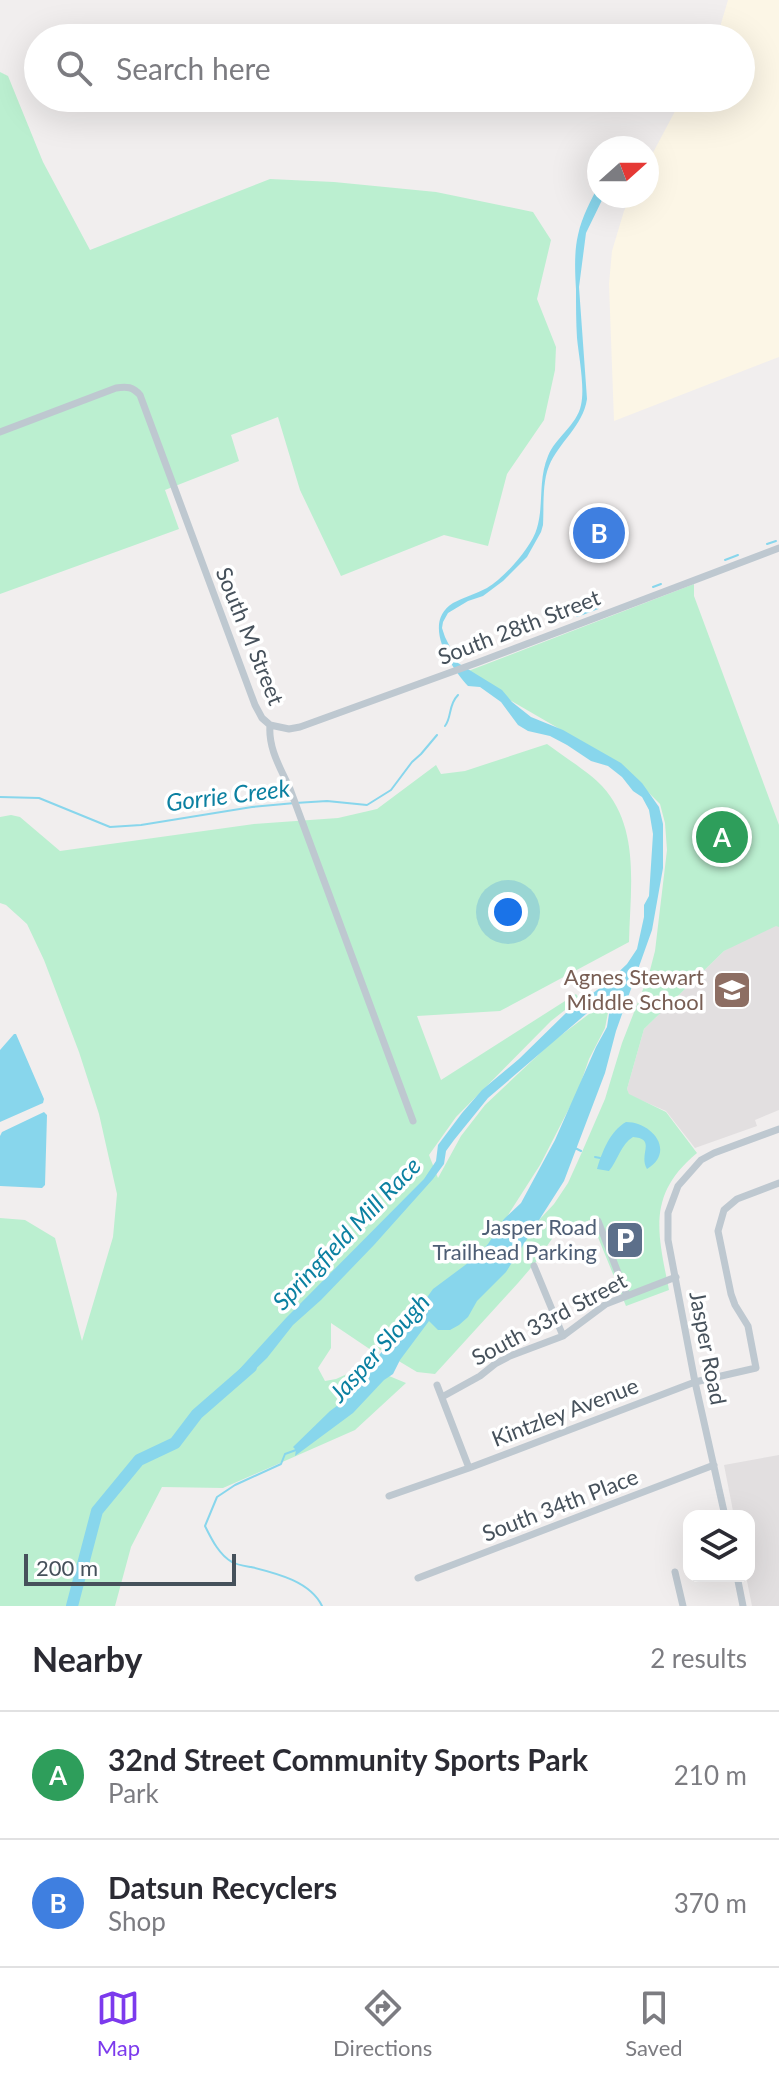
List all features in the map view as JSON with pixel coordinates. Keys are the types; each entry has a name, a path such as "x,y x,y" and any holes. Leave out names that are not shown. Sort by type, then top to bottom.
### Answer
{"street":[{"name":"South M Street","path":"0,432 116,388 126,386 140,395 255,705 270,725 272,751 290,789 413,1121"},
{"name":"South 28th Street","path":"270,725 289,729 300,727 779,548"},
{"name":"Jasper Road","path":"724,1510 695,1382 667,1224 678,1186 701,1160 779,1129"},
{"name":"Kintzley Avenue","path":"389,1496 695,1382 756,1368 748,1326 731,1294 718,1231 724,1210 737,1199 779,1183"},
{"path":"598,1221 627,1296"},
{"path":"534,1266 563,1336"},
{"name":"South 33rd Street","path":"442,1397 510,1356 563,1336 606,1304 676,1277"},
{"path":"437,1385 469,1468"},
{"name":"South 34th Place","path":"418,1578 714,1465"},
{"path":"675,1572 683,1606"},
{"path":"738,1582 743,1606"}],"shaded area":[{"path":"728,0 779,0 779,357 614,421 609,284 612,251 624,211 625,208 659,208 659,141 675,112 755,112 755,24 721,24"},
{"name":"Agnes Stewart Middle School","path":"779,894 779,1110 755,1120 757,1126 695,1148 666,1111 629,1095 627,1089 644,1029 724,951 733,946"},
{"path":"779,1455 779,1606 752,1606 747,1582 755,1582 755,1510 733,1510 724,1465"}],"green space":[{"path":"0,72 8,76 43,162 90,250 270,179 436,192 533,212 551,240 537,299 556,347 555,370 544,420 507,474 488,546 444,535 341,576 300,490 278,417 231,435 239,461 165,490 179,529 0,594"},
{"path":"694,584 694,596 779,825 779,927 724,951 644,1029 627,1089 629,1094 666,1112 697,1153 670,1184 663,1200 660,1233 669,1290 626,1306 591,1220 561,1228 518,1283 435,1374 417,1372 377,1348 371,1350 331,1323 331,1348 318,1368 325,1381 365,1366 406,1383 355,1430 223,1488 162,1487 131,1547 115,1606 0,1606 0,1218 25,1220 55,1238 82,1341 113,1237 117,1194 99,1114 44,960 27,924 0,903 0,817 20,817 60,851 254,824 338,818 377,809 436,765 441,774 465,771 547,744 597,781 614,803 628,840 631,881 629,942 500,1011 417,1016 441,1080 576,994 579,999 551,1021 456,1117 429,1155 438,1178 461,1136 485,1105 552,1042 597,1008 610,1002 605,1028 589,1059 578,1091 540,1165 494,1237 539,1220 568,1183 582,1152 605,1099 622,1043 649,974 655,951 667,850 660,804 620,764 463,673"}],"water":[{"path":"588,208 598,208 586,233 579,287 587,399 585,409 549,466 544,487 543,525 527,557 483,596 448,613 442,628 458,663 502,690 531,717 563,730 621,763 642,783 659,807 663,824 663,868 652,930 616,1031 605,1073 564,1181 506,1272 477,1301 459,1325 450,1330 438,1330 429,1321 393,1374 353,1413 295,1456 293,1447 349,1397 373,1362 433,1289 476,1257 504,1219 521,1203 555,1140 607,1027 611,1001 606,998 600,1002 488,1098 446,1151 444,1164 433,1179 374,1245 293,1325 267,1358 245,1379 236,1373 424,1179 436,1161 438,1145 482,1090 567,1012 608,982 637,949 644,905 649,896 653,834 649,810 642,797 608,766 591,761 550,736 528,731 518,725 501,702 480,687 468,686 447,657 439,633 439,622 453,603 494,583 529,544 539,519 543,474 548,456 579,412 582,390 575,269 582,221"},
{"path":"14,1034 44,1099 43,1103 0,1122 0,1050"},
{"path":"44,1112 47,1115 45,1185 42,1188 0,1186 2,1132"},
{"path":"626,1122 636,1123 652,1132 660,1146 660,1154 647,1169 644,1158 646,1144 640,1138 633,1137 625,1144 609,1171 597,1169 611,1136"}],"waterway":[{"path":"767,544 776,541"},
{"path":"725,560 738,555"},
{"path":"653,587 661,584"},
{"path":"577,616 598,608"},
{"path":"445,726 458,695"},
{"name":"Gorrie Creek","path":"0,797 39,798 110,827 295,803 327,801 367,805 391,790 437,735"},
{"path":"575,1148 581,1151"},
{"path":"595,1157 600,1158"},
{"name":"Springfield Mill Race","path":"72,1606 97,1511 139,1460 175,1443 197,1414 251,1367"},
{"name":"Jasper Slough","path":"296,1450 285,1454 281,1464 235,1485 217,1497 205,1526 227,1559 291,1579 309,1590 322,1606"}],"place":[{"name":"Datsun Recyclers","path":"599,533"},
{"name":"32nd Street Community Sports Park","path":"722,837"},
{"name":"Agnes Stewart Middle School","path":"732,990"},
{"name":"Jasper Road Trailhead Parking","path":"625,1240"}]}
